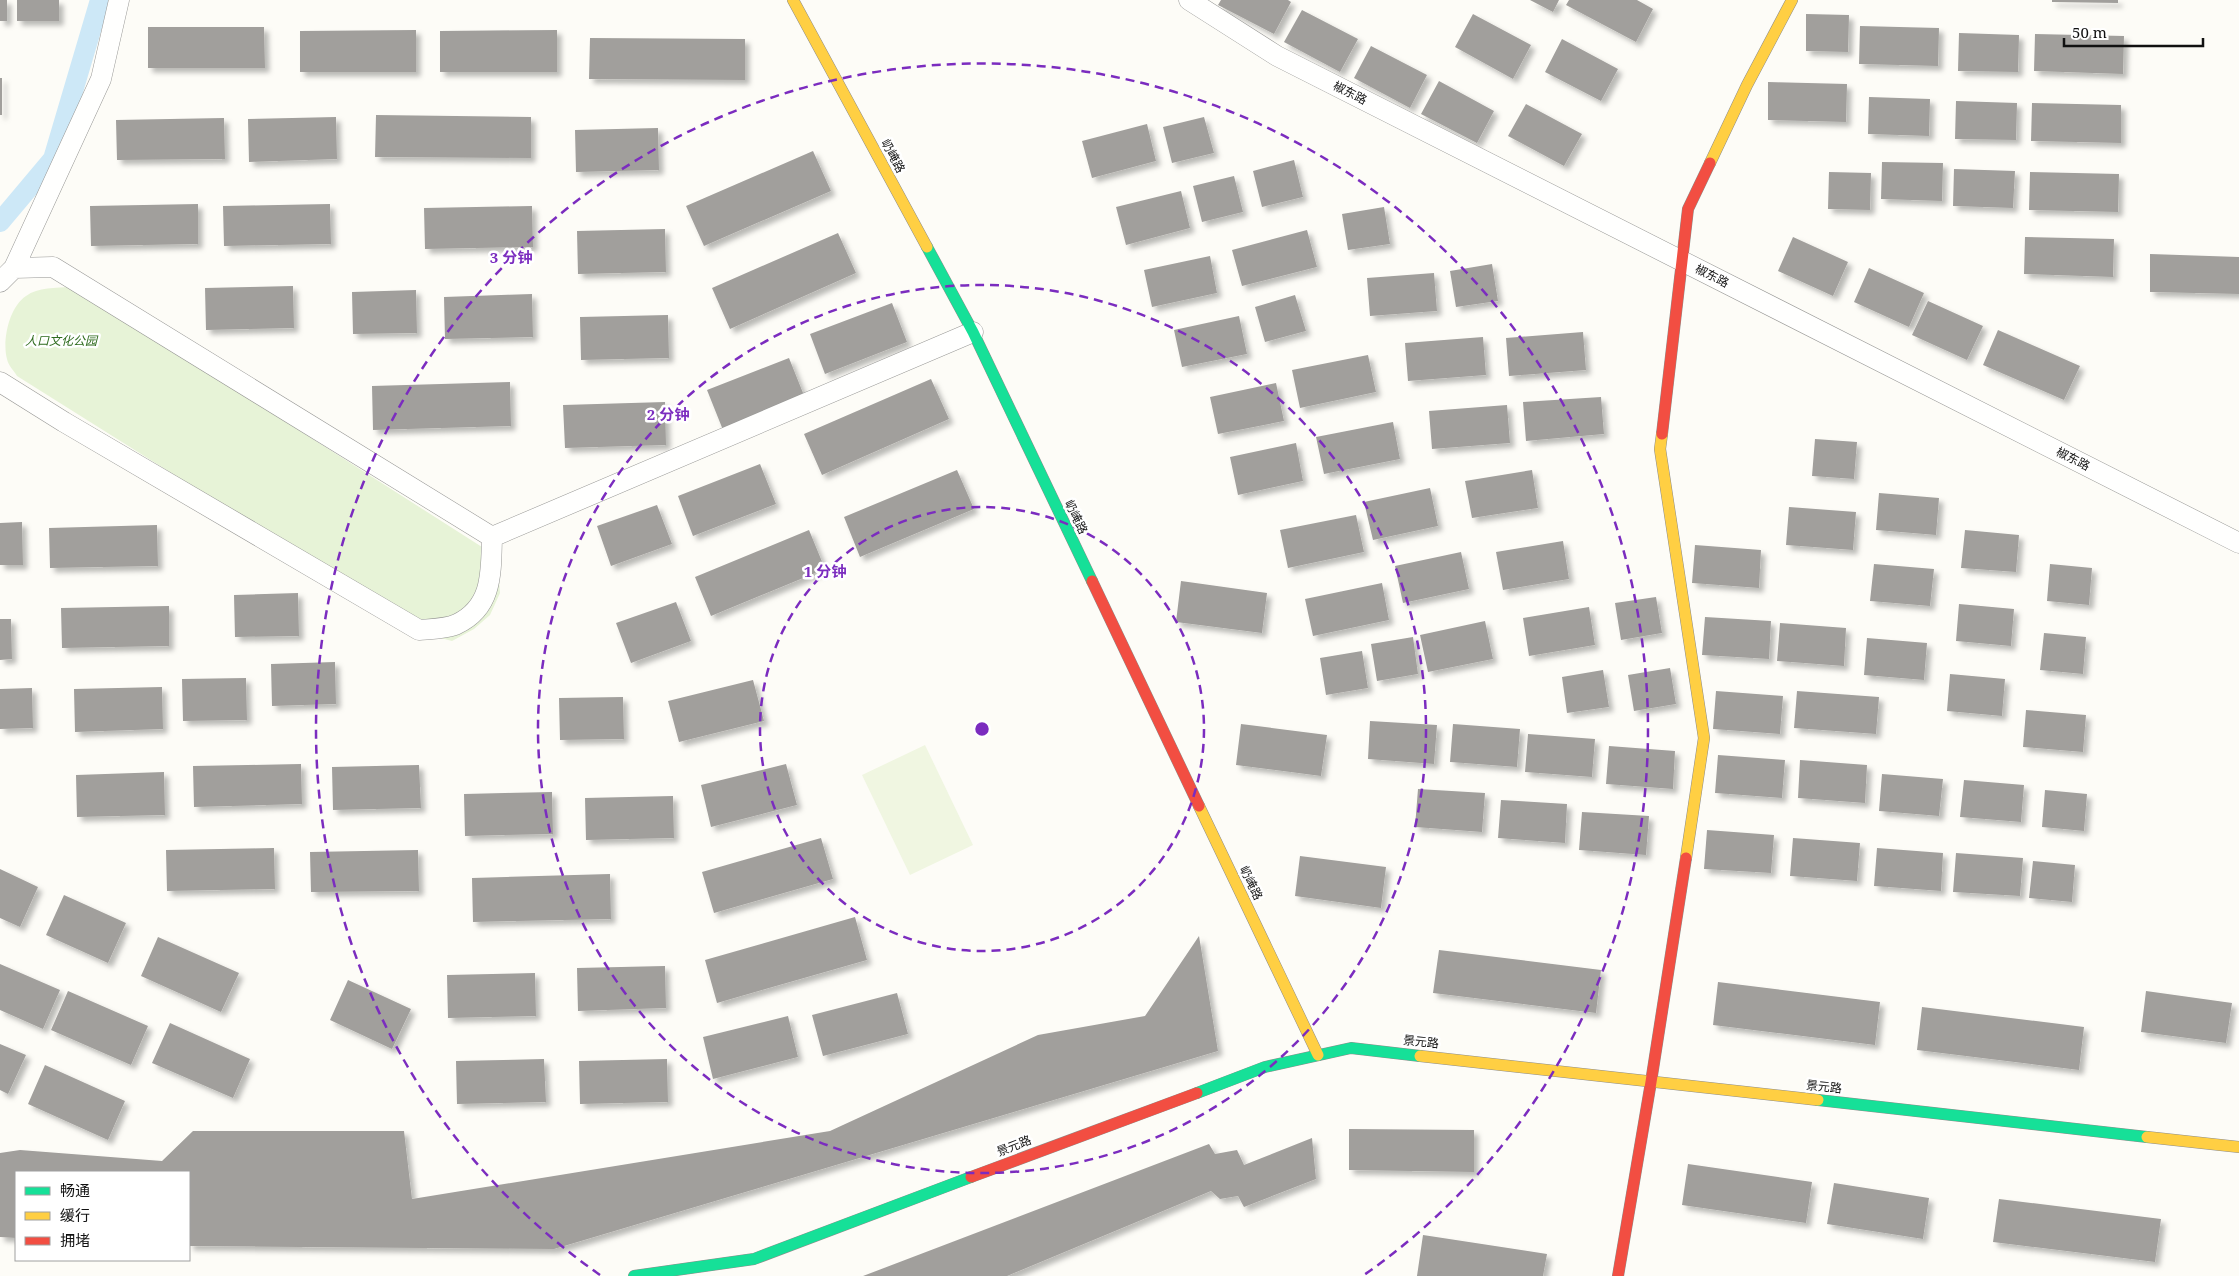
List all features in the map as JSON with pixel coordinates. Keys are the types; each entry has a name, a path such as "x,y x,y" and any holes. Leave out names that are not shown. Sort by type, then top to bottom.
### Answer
{"street":[{"path":"7,275 101,78 118,0"},
{"name":"屷崦路","path":"793,0 973,332 1318,1056"},
{"name":"椒东路","path":"1189,0 1277,56 2239,543"},
{"path":"1618,1276 1651,1082 1704,738 1660,449 1688,209 1747,85 1792,0"},
{"path":"7,275 53,267 492,538"},
{"path":"492,538 973,332"},
{"path":"0,382 64,422 419,630 456,625 478,609 490,582 492,538"},
{"name":"景元路","path":"634,1276 754,1259 1265,1066 1352,1048 2239,1147"},
{"path":"725,1276 727,1263"}],"green space":[{"name":"人口文化公园","path":"71,287 87,295 482,547 498,567 500,593 490,615 474,629 452,641 429,635 17,376 7,359 5,343 8,325 15,308 26,296 36,291 47,288"},
{"path":"925,745 973,845 910,875 862,775"}],"building":[{"path":"0,0 7,0 7,21 0,21"},
{"path":"17,0 59,0 59,21 17,21"},
{"path":"1221,0 1288,0 1291,2 1274,34 1218,5"},
{"path":"1530,0 1559,0 1553,12"},
{"path":"1569,0 1637,0 1653,9 1636,42 1566,5"},
{"path":"2052,0 2118,0 2118,3 2052,2"},
{"path":"1302,10 1358,39 1340,72 1284,42"},
{"path":"1473,14 1531,45 1513,79 1455,47"},
{"path":"1806,14 1849,15 1848,52 1806,51"},
{"path":"1860,26 1939,28 1938,66 1859,64"},
{"path":"148,27 264,27 265,68 148,68"},
{"path":"416,30 416,72 300,72 300,31"},
{"path":"557,30 557,72 440,72 440,31"},
{"path":"1959,33 2019,35 2018,72 1958,71"},
{"path":"2035,34 2124,36 2123,74 2034,71"},
{"path":"590,38 745,39 745,80 589,79"},
{"path":"1562,39 1618,69 1601,101 1545,72"},
{"path":"1371,46 1427,75 1410,108 1354,78"},
{"path":"0,78 2,78 2,115 0,115"},
{"path":"1439,81 1494,111 1477,143 1421,114"},
{"path":"1768,82 1847,84 1846,122 1768,120"},
{"path":"1869,97 1930,99 1929,136 1868,134"},
{"path":"1956,101 2017,103 2016,140 1955,139"},
{"path":"2032,103 2121,105 2121,143 2031,141"},
{"path":"1526,104 1582,134 1564,166 1508,136"},
{"path":"376,115 531,117 531,158 375,157"},
{"path":"336,117 337,159 249,162 248,119"},
{"path":"1204,117 1214,153 1172,163 1163,127"},
{"path":"224,118 225,159 117,160 116,120"},
{"path":"1147,124 1156,161 1092,178 1082,141"},
{"path":"658,128 659,170 576,172 575,130"},
{"path":"813,151 831,191 704,246 686,206"},
{"path":"1294,160 1303,197 1262,207 1253,171"},
{"path":"1882,162 1943,163 1942,201 1881,199"},
{"path":"1954,169 2015,171 2013,208 1953,206"},
{"path":"1829,172 1871,173 1870,210 1828,209"},
{"path":"2030,172 2119,174 2118,212 2029,210"},
{"path":"1234,176 1243,212 1202,222 1193,186"},
{"path":"1181,191 1190,228 1126,245 1116,207"},
{"path":"198,204 198,244 91,246 90,206"},
{"path":"330,204 331,244 224,246 223,206"},
{"path":"532,206 533,247 425,249 424,208"},
{"path":"1384,207 1390,244 1348,250 1342,214"},
{"path":"665,229 666,272 578,274 577,231"},
{"path":"1307,230 1317,267 1242,286 1232,250"},
{"path":"838,233 856,273 730,329 712,288"},
{"path":"1793,237 1848,262 1833,296 1778,271"},
{"path":"2025,237 2114,239 2113,277 2024,274"},
{"path":"2150,254 2239,257 2239,294 2150,292"},
{"path":"1210,256 1217,293 1152,307 1144,270"},
{"path":"1492,264 1498,301 1456,307 1450,271"},
{"path":"1869,268 1924,293 1909,327 1854,302"},
{"path":"1434,273 1437,311 1370,316 1367,278"},
{"path":"293,286 294,328 206,330 205,288"},
{"path":"416,290 417,333 353,334 352,292"},
{"path":"532,294 533,337 445,339 444,297"},
{"path":"1295,295 1306,331 1265,342 1255,307"},
{"path":"1928,301 1983,326 1967,360 1912,335"},
{"path":"892,303 907,342 825,374 810,334"},
{"path":"668,315 669,358 581,360 580,317"},
{"path":"1239,316 1247,354 1182,367 1174,330"},
{"path":"1998,330 2080,366 2064,400 1983,365"},
{"path":"1583,332 1586,370 1509,376 1506,338"},
{"path":"1483,337 1486,375 1408,381 1405,343"},
{"path":"1368,355 1376,392 1300,408 1292,370"},
{"path":"789,358 805,398 723,430 707,390"},
{"path":"931,379 949,419 822,475 804,434"},
{"path":"510,382 511,426 373,430 372,386"},
{"path":"1276,383 1284,421 1218,434 1210,397"},
{"path":"1601,397 1604,434 1526,441 1523,402"},
{"path":"665,402 666,445 565,448 563,405"},
{"path":"1507,405 1510,443 1432,449 1429,411"},
{"path":"1393,422 1400,459 1324,474 1316,437"},
{"path":"1815,439 1857,442 1854,479 1812,476"},
{"path":"1296,443 1303,481 1238,495 1230,457"},
{"path":"760,464 776,504 693,536 678,496"},
{"path":"957,470 974,509 860,557 844,517"},
{"path":"1532,470 1538,508 1472,518 1465,481"},
{"path":"1430,488 1438,526 1373,540 1364,502"},
{"path":"1879,493 1939,498 1936,535 1876,530"},
{"path":"657,505 672,544 611,566 597,526"},
{"path":"1789,507 1856,512 1853,550 1786,545"},
{"path":"1356,515 1364,552 1288,568 1280,530"},
{"path":"22,522 23,565 0,565 0,523"},
{"path":"157,525 158,566 50,568 49,528"},
{"path":"809,530 825,569 711,616 695,577"},
{"path":"1965,530 2019,535 2016,572 1961,568"},
{"path":"1563,541 1569,579 1503,590 1496,552"},
{"path":"1695,545 1761,550 1759,588 1692,583"},
{"path":"1461,552 1469,589 1403,603 1395,566"},
{"path":"1874,564 1934,569 1930,606 1870,601"},
{"path":"2050,564 2092,568 2089,605 2047,601"},
{"path":"1181,581 1267,593 1262,633 1176,622"},
{"path":"1382,583 1389,620 1313,636 1305,599"},
{"path":"298,593 299,636 235,637 234,595"},
{"path":"1656,597 1662,633 1621,640 1615,603"},
{"path":"676,602 691,641 631,663 616,623"},
{"path":"1959,604 2014,609 2011,646 1956,641"},
{"path":"169,606 169,646 62,648 61,608"},
{"path":"1589,607 1595,645 1529,656 1523,618"},
{"path":"1705,617 1771,621 1769,659 1702,655"},
{"path":"0,619 11,619 12,659 0,660"},
{"path":"1485,621 1493,659 1428,672 1420,635"},
{"path":"1780,623 1846,628 1844,666 1777,661"},
{"path":"2044,633 2086,637 2083,674 2040,670"},
{"path":"1413,637 1418,674 1377,681 1371,644"},
{"path":"1867,638 1927,643 1924,680 1864,675"},
{"path":"1362,651 1368,688 1326,695 1320,658"},
{"path":"335,662 336,704 272,706 271,664"},
{"path":"1670,668 1676,704 1634,711 1628,675"},
{"path":"1603,670 1609,707 1567,713 1562,677"},
{"path":"1950,674 2005,679 2002,716 1947,711"},
{"path":"246,678 247,720 183,721 182,679"},
{"path":"753,680 764,721 679,742 668,701"},
{"path":"162,687 163,729 75,732 74,689"},
{"path":"32,688 33,728 0,729 0,689"},
{"path":"1716,691 1783,696 1780,734 1713,729"},
{"path":"1797,691 1879,697 1876,734 1794,728"},
{"path":"623,697 624,739 560,740 559,698"},
{"path":"2026,710 2086,715 2083,752 2023,747"},
{"path":"1370,721 1437,725 1434,764 1368,759"},
{"path":"1241,724 1327,735 1321,776 1236,765"},
{"path":"1453,724 1520,729 1517,767 1450,762"},
{"path":"1528,734 1595,739 1592,777 1525,772"},
{"path":"1609,746 1675,751 1673,789 1606,784"},
{"path":"1718,755 1785,760 1782,798 1715,793"},
{"path":"1800,760 1867,765 1865,803 1798,798"},
{"path":"301,764 302,804 194,807 193,766"},
{"path":"786,764 797,805 711,827 701,785"},
{"path":"419,765 421,808 333,810 332,767"},
{"path":"164,772 165,815 77,817 76,775"},
{"path":"1882,774 1943,779 1939,816 1879,811"},
{"path":"1964,780 2024,785 2021,822 1960,817"},
{"path":"1418,789 1485,793 1482,832 1415,827"},
{"path":"2045,790 2087,794 2084,831 2042,827"},
{"path":"552,792 553,834 465,836 464,794"},
{"path":"673,796 674,838 586,840 585,798"},
{"path":"1501,800 1567,804 1565,843 1498,838"},
{"path":"1582,812 1649,816 1646,855 1579,850"},
{"path":"1707,830 1774,835 1771,873 1704,869"},
{"path":"821,838 833,879 714,913 702,872"},
{"path":"1793,838 1860,843 1857,881 1790,876"},
{"path":"274,848 275,889 167,891 166,850"},
{"path":"1877,848 1943,853 1941,891 1874,886"},
{"path":"418,850 419,891 311,892 310,852"},
{"path":"1956,853 2023,858 2020,896 1953,892"},
{"path":"1300,856 1386,867 1381,908 1295,896"},
{"path":"2033,861 2075,865 2072,902 2029,898"},
{"path":"0,869 38,887 20,927 0,918"},
{"path":"610,874 611,919 473,922 472,878"},
{"path":"64,895 126,923 108,963 46,935"},
{"path":"855,917 867,960 717,1003 705,960"},
{"path":"1199,936 1218,1051 554,1249 190,1246 190,1171 15,1171 15,1238 0,1237 0,1153 20,1150 162,1161 193,1131 404,1131 412,1199 830,1131 1038,1035 1145,1016"},
{"path":"158,937 239,973 221,1012 141,976"},
{"path":"1439,950 1601,970 1596,1013 1433,993"},
{"path":"0,964 60,990 43,1029 0,1010"},
{"path":"665,966 666,1008 578,1011 577,968"},
{"path":"535,973 536,1016 448,1018 447,975"},
{"path":"348,980 411,1009 392,1049 330,1020"},
{"path":"1718,982 1880,1002 1875,1045 1713,1025"},
{"path":"68,991 148,1026 131,1065 51,1030"},
{"path":"2146,991 2232,1003 2226,1043 2141,1032"},
{"path":"897,993 908,1034 823,1056 812,1015"},
{"path":"1922,1007 2084,1027 2079,1070 1917,1050"},
{"path":"788,1016 798,1057 713,1079 703,1037"},
{"path":"170,1023 250,1059 233,1098 152,1063"},
{"path":"0,1044 26,1055 8,1094 0,1090"},
{"path":"544,1059 546,1102 457,1104 456,1061"},
{"path":"667,1059 668,1102 580,1104 579,1061"},
{"path":"45,1065 125,1101 108,1140 28,1104"},
{"path":"1349,1129 1474,1130 1474,1172 1349,1170"},
{"path":"1312,1138 1316,1179 1244,1207 1238,1196 1220,1199 1211,1191 1007,1276 863,1276 1209,1144 1215,1154 1237,1150 1244,1165"},
{"path":"1688,1164 1812,1182 1806,1223 1682,1205"},
{"path":"1834,1183 1929,1198 1923,1239 1827,1224"},
{"path":"1999,1199 2161,1219 2155,1262 1993,1242"},
{"path":"1423,1235 1547,1254 1543,1276 1417,1276"}],"waterway":[{"path":"0,222 53,159 100,0"}],"traffic: fast":[{"path":"927,247 973,332 1092,581"},
{"path":"1197,1093 1265,1067 1351,1048 1420,1056"},
{"path":"1818,1100 2147,1137"},
{"path":"634,1276 754,1259 971,1177"}],"traffic: slow":[{"path":"793,0 927,247"},
{"path":"1710,163 1747,85 1792,0"},
{"path":"1662,434 1660,449 1704,738 1686,858"},
{"path":"1199,806 1318,1055"},
{"path":"1420,1056 1818,1100"},
{"path":"2147,1137 2239,1147"}],"traffic: jam":[{"path":"1662,434 1688,209 1710,163"},
{"path":"1092,581 1199,806"},
{"path":"1618,1276 1686,858"},
{"path":"971,1177 1197,1093"}]}
